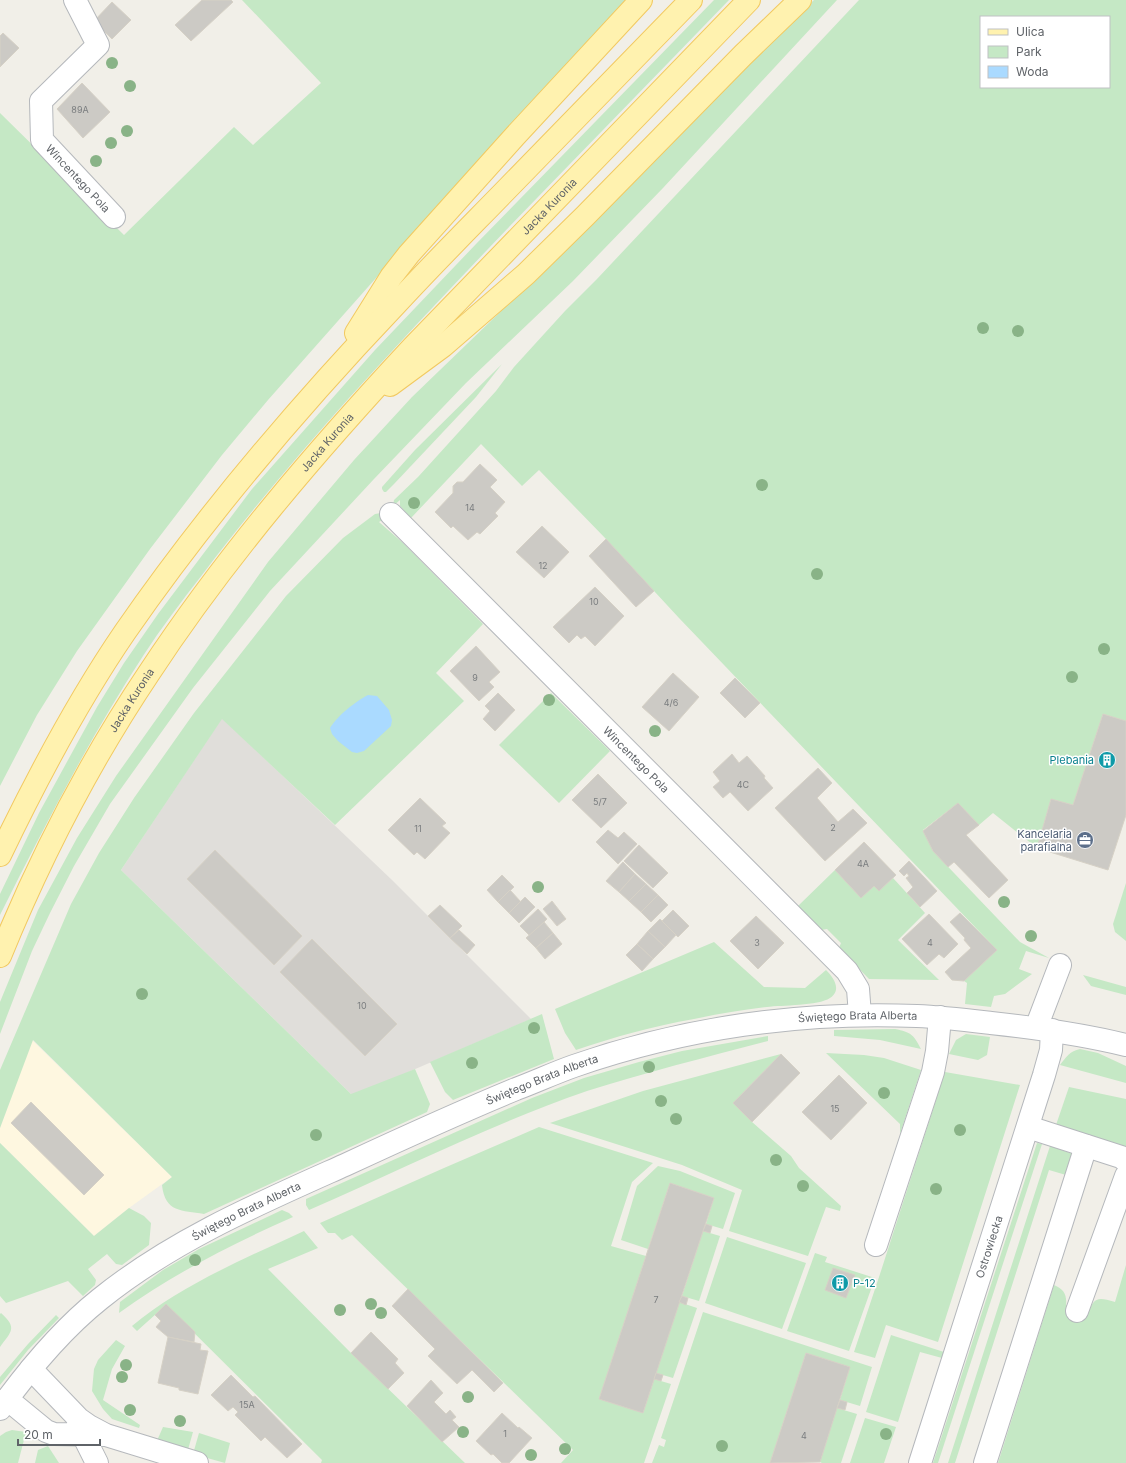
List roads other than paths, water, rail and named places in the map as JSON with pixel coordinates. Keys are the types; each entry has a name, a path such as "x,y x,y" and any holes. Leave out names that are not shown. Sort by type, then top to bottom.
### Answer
{"main road":[{"path":"333,372 379,295 409,254 515,136 641,0"},
{"path":"0,855 41,773 96,678 162,580 211,517 269,446 333,372 398,302 691,0"},
{"name":"Jacka Kuronia","path":"0,956 21,907 69,810 120,718 148,673 199,601 248,537 302,472 446,312 750,0"},
{"path":"362,404 443,346 526,274 738,60 800,0"}],"street":[{"name":"Wincentego Pola","path":"75,0 98,45 41,101 42,140 114,217"},
{"name":"Wincentego Pola","path":"391,514 847,971 858,989 860,1015"},
{"name":"Ostrowiecka","path":"920,1463 1049,1059 1044,1029 1060,965"},
{"name":"Świętego Brata Alberta","path":"4,1404 31,1369 69,1327 99,1300 149,1263 170,1250 207,1229 282,1194 499,1096 573,1066 643,1046 713,1029 785,1020 860,1015 940,1017 1044,1029 1097,1038 1126,1045"},
{"path":"876,1245 933,1072 937,1051 940,1017"},
{"path":"1028,1127 1126,1161"},
{"path":"985,1463 1086,1146"},
{"path":"1077,1311 1126,1176"},
{"path":"31,1369 79,1419 89,1426 106,1435 197,1463"},
{"path":"4,1404 46,1431 54,1434 106,1435"},
{"path":"70,1409 79,1435 97,1463"},
{"path":"79,1435 80,1463"}],"water":[{"path":"368,695 377,696 389,710 392,720 391,726 364,751 357,753 352,752 338,741 332,734 330,728 347,709"}],"place":[{"name":"Plebania","path":"1107,760"},
{"name":"Kancelaria parafialna","path":"1085,840"},
{"name":"P-12","path":"840,1283"}]}
